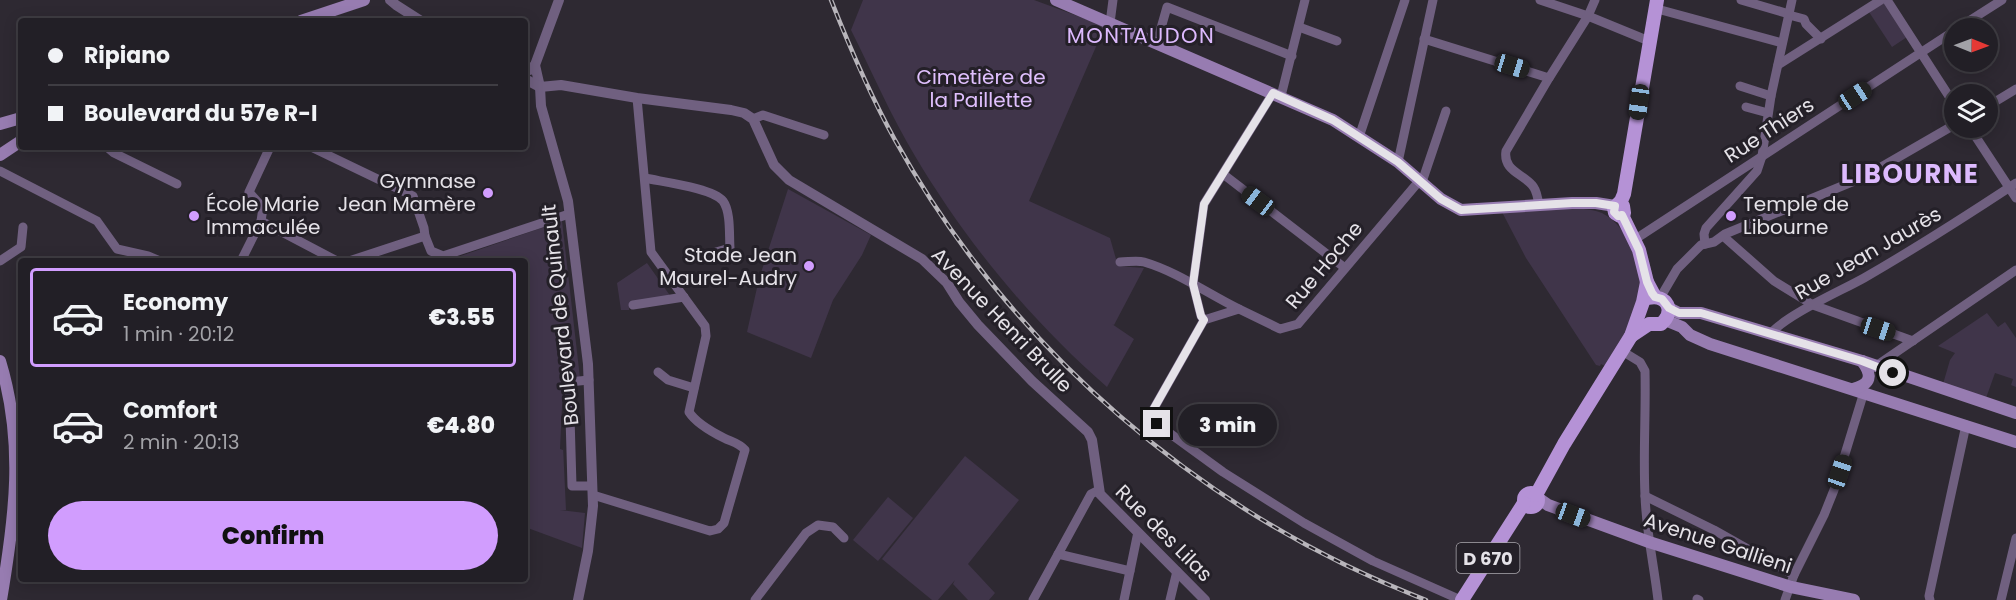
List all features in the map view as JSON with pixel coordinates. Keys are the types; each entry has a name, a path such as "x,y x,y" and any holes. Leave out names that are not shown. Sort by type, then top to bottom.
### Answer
{"main road":[{"path":"310,18 364,0"},
{"path":"1056,0 1333,120 1398,162 1441,199 1461,210 1572,203 1596,203 1619,209"},
{"path":"1660,3 1649,40 1624,194 1619,209 1641,256 1656,306 1690,335 1710,344 2016,442"},
{"path":"1619,209 1630,186 1660,3"},
{"path":"0,124 18,119"},
{"path":"0,155 18,143"},
{"path":"1656,306 1679,313 1701,313 1862,361 2016,413"},
{"name":"D 670","path":"1631,336 1649,324 1644,320 1656,306"},
{"name":"D 670","path":"1471,600 1532,500 1540,469 1564,444 1631,336 1656,306"},
{"path":"0,361 14,424 16,466 12,534 1,600"},
{"path":"1859,391 1868,380 1869,370 1862,361"},
{"path":"1859,391 1876,366"},
{"path":"1881,398 1875,390 1874,381 1879,374 1889,372"},
{"name":"D 670","path":"1461,600 1532,500"},
{"name":"Avenue Gallieni","path":"1532,500 1649,542 1854,600"}],"street":[{"path":"390,0 416,18"},
{"path":"528,71 535,65 559,0"},
{"path":"1110,23 1113,0"},
{"path":"1204,320 1193,284 1204,204 1277,94 1292,56 1305,0"},
{"path":"1359,137 1405,0"},
{"path":"1398,162 1433,0"},
{"path":"1540,0 1649,40"},
{"path":"1543,204 1533,186 1508,166 1506,151 1588,16 1595,0"},
{"path":"1741,0 1804,19 1821,39"},
{"path":"1705,244 1706,228 1755,173 1762,156 1771,96 1792,0"},
{"path":"1778,65 1881,0"},
{"path":"1887,0 1944,89"},
{"name":"Rue Thiers","path":"1974,18 2002,0"},
{"path":"1660,3 1782,43"},
{"path":"1157,42 1167,7 1292,56"},
{"path":"1299,27 1337,41"},
{"name":"Rue Thiers","path":"1634,240 1944,38"},
{"path":"1424,39 1549,78"},
{"name":"Boulevard de Quinault","path":"535,65 541,106 565,191 569,214 589,380 593,490 588,551 578,600"},
{"path":"528,81 540,87 561,85 637,98 731,110 744,113 753,119 763,115 824,135"},
{"path":"1740,86 1771,96"},
{"path":"1998,100 2016,89"},
{"path":"589,380 569,382 572,486 593,490 710,531 718,529 724,523 745,450 741,445 722,437 694,420 689,412 706,336 705,326 651,252 637,98"},
{"path":"1746,107 1768,113"},
{"path":"1421,181 1446,111"},
{"name":"Avenue Henri Brulle","path":"753,119 774,165 781,173 789,180 922,259 947,283 978,326 1032,381 1088,432 1092,440 1099,490"},
{"path":"1656,306 1677,269 1701,245 1714,242 1864,177 1944,131"},
{"path":"1978,138 2013,185 2016,198"},
{"path":"110,150 177,184"},
{"path":"243,258 261,221 262,208 249,192 269,150"},
{"path":"317,150 412,196 431,251 442,256 569,214"},
{"path":"1747,166 1755,173"},
{"path":"0,171 97,221 117,249 153,258"},
{"path":"1223,174 1345,268"},
{"path":"645,178 713,194 723,202 727,212 730,248 716,252"},
{"name":"Rue Hoche","path":"1120,262 1143,262 1193,284 1211,296 1280,329 1298,324 1421,181"},
{"name":"Rue Jean Jaurès","path":"1770,334 1814,305 1918,246 2013,185"},
{"path":"261,221 331,258"},
{"path":"0,261 21,247 23,227"},
{"path":"358,258 425,236"},
{"path":"1724,236 1774,281 1814,305 1913,340"},
{"path":"1876,366 2016,270"},
{"path":"633,306 684,297"},
{"path":"1239,309 1204,320 1153,410 1157,424 1223,472 1304,523 1373,561 1461,600"},
{"path":"1622,351 1640,362 1645,371 1645,496 1658,600"},
{"path":"658,372 668,380 694,388"},
{"path":"1785,600 1834,490 1859,391"},
{"path":"1928,599 1966,425"},
{"path":"571,444 591,444"},
{"path":"1033,600 1090,494 1099,490"},
{"name":"Rue des Lilas","path":"1099,490 1205,600"},
{"path":"1645,496 1714,530 1792,581"},
{"path":"755,600 806,532 818,525 833,527 844,538"},
{"path":"1124,600 1138,532"},
{"path":"2001,600 2016,538"},
{"path":"1058,554 1130,571"},
{"path":"1170,600 1177,571"}],"green space":[{"name":"Cimetière de la Paillette","path":"863,0 1034,0 1105,26 1029,201 1110,238 1118,266 1144,268 1114,325 1112,324 1134,339 1107,387 1079,362 1027,308 978,250 935,188 898,125 851,30"},
{"path":"1884,2 1907,37 1892,47 1869,12"},
{"name":"Stade Jean Maurel-Audry","path":"788,189 871,235 862,255 833,300 811,358 747,332 759,279"},
{"path":"1575,208 1599,212 1613,220 1630,244 1636,258 1641,288 1640,302 1630,328 1607,367 1601,364 1596,365 1526,258 1502,212"},
{"path":"562,221 580,378 567,379 563,385 560,449 563,450 563,446 566,510 560,510 585,513 582,548 528,528 528,258 455,258"},
{"path":"647,263 671,297 629,304 629,310 621,310 617,283"},
{"path":"1987,313 1998,327 2005,322 2016,338 2016,387 2011,385 2013,379 1995,373 1986,398 1943,384 1950,360 1955,353 1938,346"},
{"path":"965,456 1019,500 968,564 995,593 989,600 968,600 953,584 955,580 938,600 932,600 882,559"},
{"path":"888,497 913,518 878,561 853,540"}],"railway":[{"path":"831,0 886,123 942,216 995,288 1055,355 1120,416 1190,472 1265,521 1344,564 1426,600"}],"place":[{"name":"Gymnase Jean Mamère","path":"488,193"},
{"name":"École Marie Immaculée","path":"194,216"},
{"name":"Temple de Libourne","path":"1731,216"},
{"name":"Stade Jean Maurel-Audry","path":"809,266"}],"district":[{"name":"MONTAUDON","path":"1141,35"},
{"name":"LIBOURNE","path":"1910,174"}],"route":[{"path":"1157,424 1153,410 1204,320 1193,284 1204,204 1273,93 1333,120 1398,162 1441,199 1461,210 1572,203 1615,206 1614,212 1618,216 1622,215 1639,250 1652,293 1655,297 1665,301 1672,310 1682,314 1701,313 1862,361 1893,373"}]}
